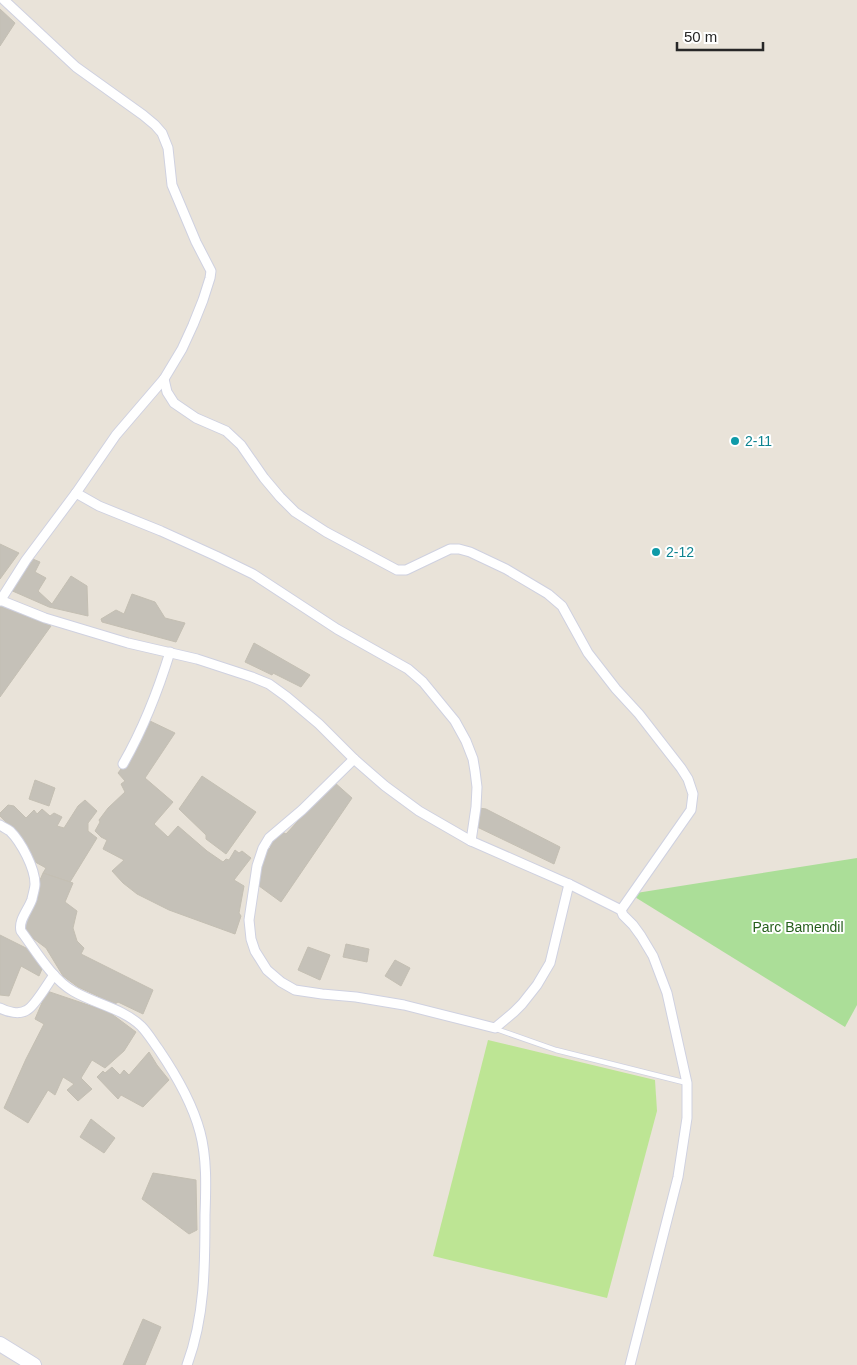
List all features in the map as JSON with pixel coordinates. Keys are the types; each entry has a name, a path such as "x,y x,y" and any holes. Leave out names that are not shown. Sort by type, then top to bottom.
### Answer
{"main road":[{"path":"0,1344 34,1365"}],"street":[{"path":"4,0 76,67 143,115 162,133 166,141 172,185 196,242 211,271 203,300 193,325 182,349 164,379 116,435 0,600 53,620 128,643 197,658 269,684 319,724 354,759 385,786 419,811 471,841 569,884 621,910 623,915 637,930 653,956 667,993 687,1083 686,1118 678,1177 630,1365"},
{"path":"164,379 167,392 174,403 196,418 226,431 241,445 280,497 295,512 326,532 397,570 415,567 450,550 459,549 470,552 506,569 548,594 562,606 588,653 682,768 688,779 692,794 691,810 621,910"},
{"path":"76,493 98,506 161,531 253,574 337,629 408,669 423,682 455,721 473,759 477,787 471,841"},
{"path":"122,764 142,728 170,652"},
{"path":"354,759 302,810 269,838 262,848 256,866 249,920 251,939 255,951 267,970 281,982 295,990 404,1005 495,1028 514,1012 532,992 550,963 569,884"},
{"path":"0,825 10,831 27,857 33,872 35,884 32,900 20,924 20,928 25,936 54,975 73,991 116,1010 139,1024 175,1075 200,1132 205,1174 206,1242 204,1278 196,1329 187,1365"},
{"path":"0,1008 5,1011 14,1012 27,1010 32,1006 54,975"}],"lane":[{"path":"495,1028 556,1050 687,1083"}],"green space":[{"name":"Parc Bamendil","path":"857,858 857,1005 845,1027 630,894"},
{"path":"488,1040 655,1080 657,1111 607,1298 433,1256"}],"building":[{"path":"0,9 15,23 0,46"},
{"path":"0,544 19,553 0,579"},
{"path":"28,557 40,562 35,572 46,578 38,591 52,604 71,576 87,586 88,616 49,607 8,589"},
{"path":"132,594 155,602 165,618 185,623 176,642 102,622 101,619 116,610 124,614"},
{"path":"2,604 51,626 0,697 0,607"},
{"path":"254,643 310,675 301,687 245,662"},
{"path":"150,721 175,733 145,778 173,802 154,824 168,837 178,826 223,862 226,859 229,860 235,850 239,853 242,851 251,858 234,880 244,886 239,913 241,916 235,934 169,910 137,894 112,871 124,860 103,849 107,840 95,831 100,822 99,820 108,808 125,792 121,784 125,781 118,773 131,756"},
{"path":"202,776 256,812 226,854 206,839 206,835 179,809"},
{"path":"35,780 55,788 49,806 29,799"},
{"path":"334,782 352,798 281,902 255,883 261,857 271,847 269,844 281,831 286,834"},
{"path":"85,800 97,811 88,823 88,831 97,838 70,882 43,873 46,868 28,858 30,854 24,841 0,816 0,813 8,805 14,806 26,818 34,810 37,814 42,809 50,816 54,813 62,817 57,826 64,828 78,806"},
{"path":"479,808 486,809 560,847 554,864 475,826"},
{"path":"43,873 73,883 65,902 77,911 73,928 77,941 84,948 81,954 153,990 143,1014 118,1002 115,1004 78,987 63,976 46,948 23,927 28,908"},
{"path":"0,935 32,951 30,953 44,964 39,976 21,966 9,996 0,995"},
{"path":"346,944 369,949 367,962 343,957"},
{"path":"308,947 330,955 320,980 298,970"},
{"path":"395,960 410,968 401,986 385,976"},
{"path":"47,991 109,1012 136,1032 124,1051 105,1068 92,1060 81,1078 92,1089 78,1101 67,1090 74,1084 63,1077 55,1095 48,1090 28,1123 4,1108 44,1024 35,1019"},
{"path":"149,1052 169,1080 143,1107 121,1095 118,1099 97,1077 103,1071 105,1073 112,1067 120,1075 124,1070 129,1075"},
{"path":"91,1119 115,1138 104,1153 80,1137"},
{"path":"153,1173 196,1180 197,1230 189,1234 142,1199"},
{"path":"143,1319 161,1327 145,1365 123,1365"}],"place":[{"name":"2-11","path":"735,441"},
{"name":"2-12","path":"656,552"}]}
